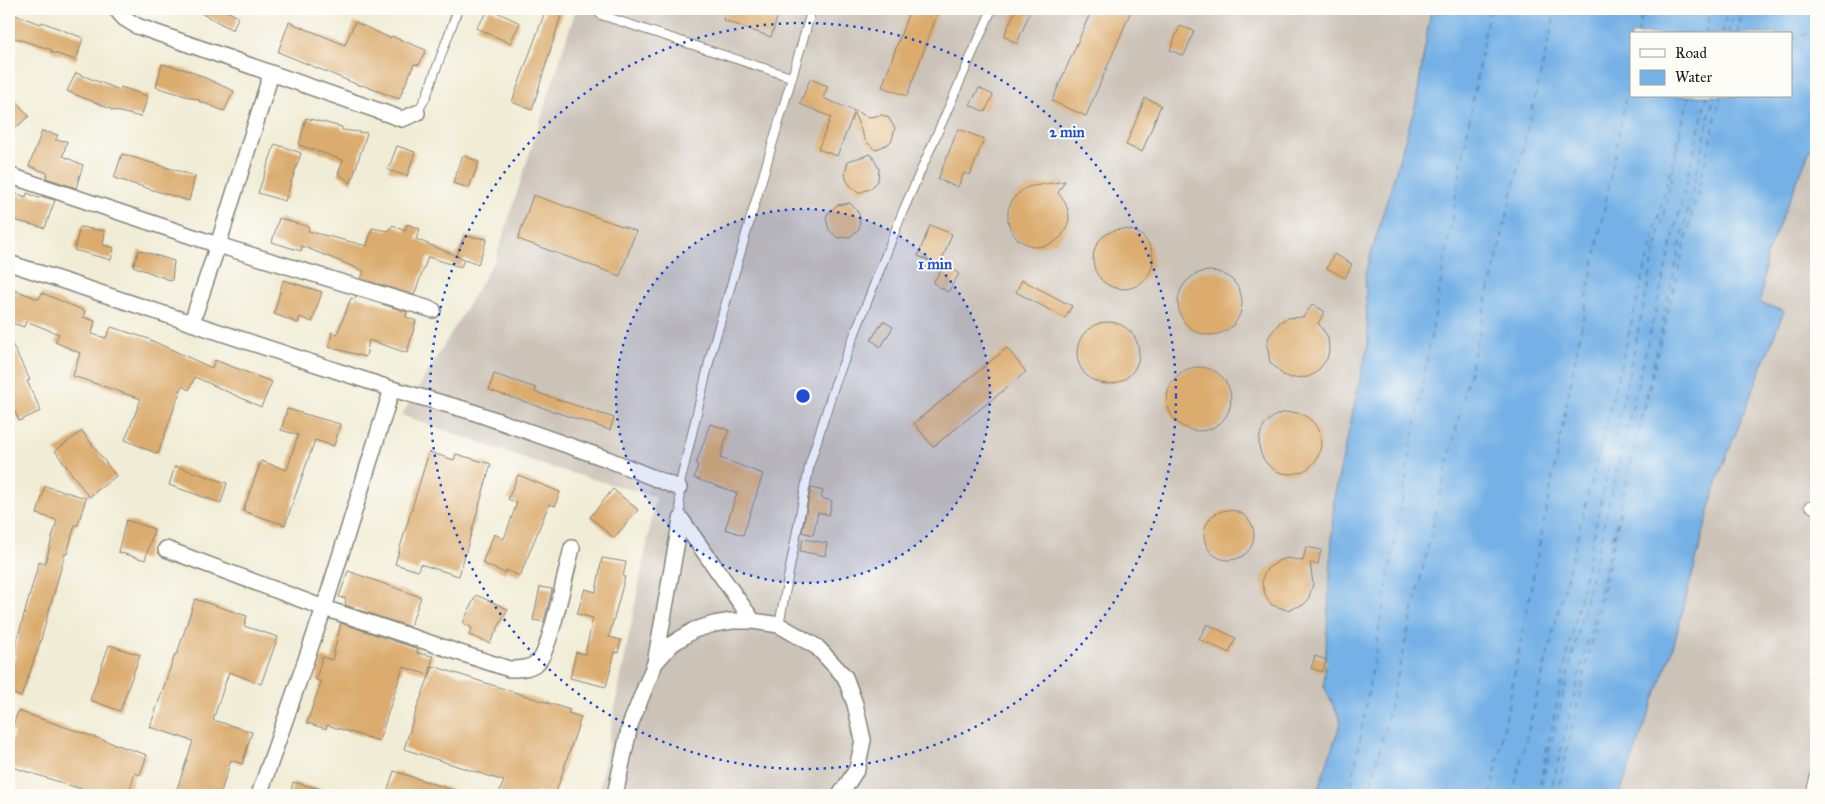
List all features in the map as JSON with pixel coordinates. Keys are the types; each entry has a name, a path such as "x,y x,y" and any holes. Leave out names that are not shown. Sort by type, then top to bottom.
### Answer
{"street":[{"path":"116,9 124,18 137,26 402,119 417,113"},
{"path":"192,322 272,74"},
{"path":"11,176 218,245 433,310"},
{"path":"9,263 392,389 470,411 607,459 679,488"},
{"path":"259,795 324,608 392,389"},
{"path":"681,519 753,621"},
{"path":"615,795 630,725 655,663 681,519"},
{"path":"166,549 324,608 509,668 524,670 540,662 547,645 572,548"},
{"path":"655,663 672,644 694,630 732,621 753,621 779,625 817,647 845,677 855,704 863,740 857,769 840,795"}],"lane":[{"path":"417,113 426,97 458,9"},
{"path":"595,9 601,15 791,77"},
{"path":"681,519 679,488 712,350 812,9"},
{"path":"779,625 810,463 835,384 903,211 992,9"},
{"path":"1809,506 1816,511"},
{"path":"1810,795 1816,770"}],"shaded area":[{"path":"576,9 1431,9 1416,103 1365,274 1368,343 1334,498 1324,686 1341,722 1316,795 598,795 656,497 536,463 402,415 496,258"},
{"path":"1816,142 1816,795 1619,795 1672,651 1718,478 1783,312 1760,303 1767,254 1812,145"}],"water":[{"path":"1431,9 1816,9 1816,142 1812,145 1767,254 1760,303 1784,311 1718,478 1672,651 1619,795 1316,795 1341,722 1324,686 1334,498 1368,343 1365,274 1416,103"}],"building":[{"path":"193,9 223,9 238,17 233,30"},
{"path":"490,9 520,23 510,43 476,28"},
{"path":"546,9 563,9 532,110 512,102"},
{"path":"727,9 780,9 771,37 723,20"},
{"path":"910,9 939,9 907,96 882,87"},
{"path":"1016,9 1031,9 1017,44 1004,36"},
{"path":"1092,9 1132,9 1086,116 1052,101"},
{"path":"9,13 41,24 42,22 83,38 76,60 9,36"},
{"path":"289,22 345,45 355,22 390,38 391,36 426,50 419,65 414,64 399,99 361,86 278,52"},
{"path":"1180,26 1194,31 1184,56 1170,50"},
{"path":"162,64 190,71 234,91 224,111 199,100 156,87"},
{"path":"76,73 120,90 121,87 148,96 141,117 111,110 67,91"},
{"path":"810,79 828,86 823,98 869,117 882,115 888,117 895,128 892,140 875,150 865,140 854,113 837,156 818,149 831,117 800,104"},
{"path":"979,88 993,95 985,112 970,105"},
{"path":"9,93 29,116 9,134"},
{"path":"1145,98 1161,105 1142,152 1126,145"},
{"path":"306,118 342,127 342,130 367,133 351,183 338,174 343,160 299,145"},
{"path":"958,129 984,139 970,175 964,173 958,187 938,179"},
{"path":"42,131 58,135 55,140 67,141 63,156 83,165 76,188 46,178 48,173 29,166"},
{"path":"275,144 301,153 285,201 258,193"},
{"path":"397,146 415,152 407,176 388,170"},
{"path":"122,154 195,176 189,201 114,178"},
{"path":"871,154 879,169 878,181 870,189 858,193 846,179 845,173 848,161"},
{"path":"463,155 479,162 469,188 453,183"},
{"path":"1065,181 1058,193 1064,200 1069,220 1061,237 1053,243 1035,247 1018,239 1011,231 1008,221 1008,210 1012,200 1027,187"},
{"path":"9,191 26,197 27,193 39,198 40,196 55,200 45,228 9,219"},
{"path":"533,195 636,231 620,276 518,239"},
{"path":"850,203 858,212 860,218 859,229 850,237 838,238 829,230 826,218 828,213 837,205"},
{"path":"279,218 309,227 308,231 367,246 372,228 388,231 393,225 405,231 407,224 420,229 416,239 464,259 461,267 428,257 414,295 361,279 364,271 302,246 301,251 272,242"},
{"path":"930,225 952,234 940,265 918,256"},
{"path":"80,227 105,231 103,245 114,248 111,260 74,250"},
{"path":"1117,229 1129,229 1145,237 1151,247 1153,259 1151,271 1145,281 1129,289 1117,289 1101,281 1093,265 1093,253 1101,237"},
{"path":"465,236 487,239 478,264 456,256"},
{"path":"139,250 174,261 172,281 133,266"},
{"path":"1334,254 1352,264 1345,278 1327,268"},
{"path":"945,264 959,274 948,292 933,283"},
{"path":"1210,271 1222,273 1233,280 1240,291 1242,303 1240,315 1233,326 1222,333 1210,335 1198,333 1187,326 1180,315 1178,303 1180,291 1187,280 1198,273"},
{"path":"283,280 322,292 312,322 300,317 298,323 274,314"},
{"path":"1022,280 1072,306 1065,318 1016,292"},
{"path":"9,288 39,299 42,293 85,311 83,317 95,321 92,334 106,338 111,327 146,338 212,368 215,360 272,382 261,407 195,377 189,390 182,386 158,454 125,440 141,399 73,376 80,353 55,342 59,334 26,321 24,327 9,322"},
{"path":"356,296 407,312 406,317 416,321 407,353 369,340 366,357 329,347 332,332 337,334 351,298 355,299"},
{"path":"1313,304 1325,312 1318,323 1328,337 1329,351 1327,359 1316,373 1308,377 1291,378 1283,375 1270,362 1267,345 1269,336 1280,322 1287,318 1303,317"},
{"path":"883,321 893,327 881,347 871,340"},
{"path":"1102,322 1114,322 1130,331 1137,341 1139,353 1137,365 1130,375 1114,384 1102,384 1091,379 1082,370 1077,359 1077,347 1082,336 1091,327"},
{"path":"9,338 30,380 27,381 41,411 19,421 9,398"},
{"path":"1007,348 1026,372 933,447 914,423"},
{"path":"1199,367 1211,369 1222,376 1229,387 1231,399 1229,411 1222,422 1211,429 1199,431 1187,429 1176,422 1169,411 1167,399 1169,387 1176,376 1187,369"},
{"path":"494,374 536,388 535,392 614,418 610,430 489,390"},
{"path":"287,409 340,424 334,446 315,440 285,525 243,511 261,461 287,470 298,435 281,430"},
{"path":"1290,412 1302,415 1312,421 1318,431 1321,443 1318,455 1312,465 1302,471 1290,474 1278,471 1268,465 1262,455 1259,443 1262,431 1268,421 1278,415"},
{"path":"710,424 729,430 720,458 763,474 743,535 725,529 737,493 694,478 698,465 696,464"},
{"path":"82,431 116,476 89,497 55,451"},
{"path":"429,452 454,460 456,454 491,464 459,576 420,564 418,571 395,564"},
{"path":"175,466 227,483 221,503 169,485"},
{"path":"518,475 560,492 555,506 549,504 520,576 506,570 505,573 482,563 494,534 504,539 517,503 508,499"},
{"path":"45,486 86,498 78,525 75,525 67,554 65,554 40,643 21,697 9,692 9,674 16,655 13,654 39,562 45,564 57,520 37,514"},
{"path":"811,488 823,491 821,498 832,501 829,515 818,512 813,535 802,532"},
{"path":"613,489 638,510 614,538 590,517"},
{"path":"1224,510 1234,510 1247,517 1254,530 1254,540 1247,553 1234,560 1224,560 1215,556 1208,549 1204,540 1204,530 1208,521 1215,514"},
{"path":"126,520 154,529 145,560 118,552"},
{"path":"803,539 827,543 825,556 800,551"},
{"path":"1306,547 1321,550 1318,564 1310,563 1313,584 1308,600 1303,605 1287,610 1272,605 1267,599 1262,584 1263,576 1267,569 1280,560 1288,558 1303,561"},
{"path":"602,558 626,562 623,577 625,577 609,637 621,640 618,653 615,652 606,687 570,678 576,652 585,654 593,618 577,614 585,589 596,592"},
{"path":"348,571 421,597 410,627 345,605 346,599 339,597"},
{"path":"540,587 552,589 544,622 533,620"},
{"path":"476,595 508,609 490,643 469,635 472,628 463,623"},
{"path":"195,599 247,616 244,626 278,637 261,684 229,672 213,720 252,732 242,764 231,760 220,795 175,795 193,741 150,727"},
{"path":"341,623 418,649 417,653 433,656 429,675 403,667 379,741 327,725 326,729 307,723 321,682 316,680 322,657 332,660"},
{"path":"1207,624 1236,638 1229,653 1199,639"},
{"path":"109,645 140,655 120,711 90,700"},
{"path":"1315,656 1327,660 1322,672 1311,668"},
{"path":"433,666 570,710 568,713 581,717 555,795 537,792 535,795 498,795 504,781 404,749"},
{"path":"18,711 147,755 140,775 135,773 128,795 100,795 9,766 9,749 14,732 11,731"},
{"path":"394,771 462,793 461,795 386,795"},
{"path":"293,782 328,791 328,795 290,795"}],"ferry route":[{"path":"1350,795 1489,9"},
{"path":"1369,795 1556,9"},
{"path":"1638,32 1643,9"},
{"path":"1705,32 1711,9"},
{"path":"1722,32 1728,9"},
{"path":"1728,32 1734,9"},
{"path":"1737,32 1743,9"},
{"path":"1792,39 1816,31"},
{"path":"1491,795 1630,76"},
{"path":"1512,795 1688,98"},
{"path":"1539,795 1707,98"},
{"path":"1641,419 1714,98"},
{"path":"1550,795 1721,98"},
{"path":"1537,795 1682,129"},
{"path":"1557,795 1622,506"}]}
